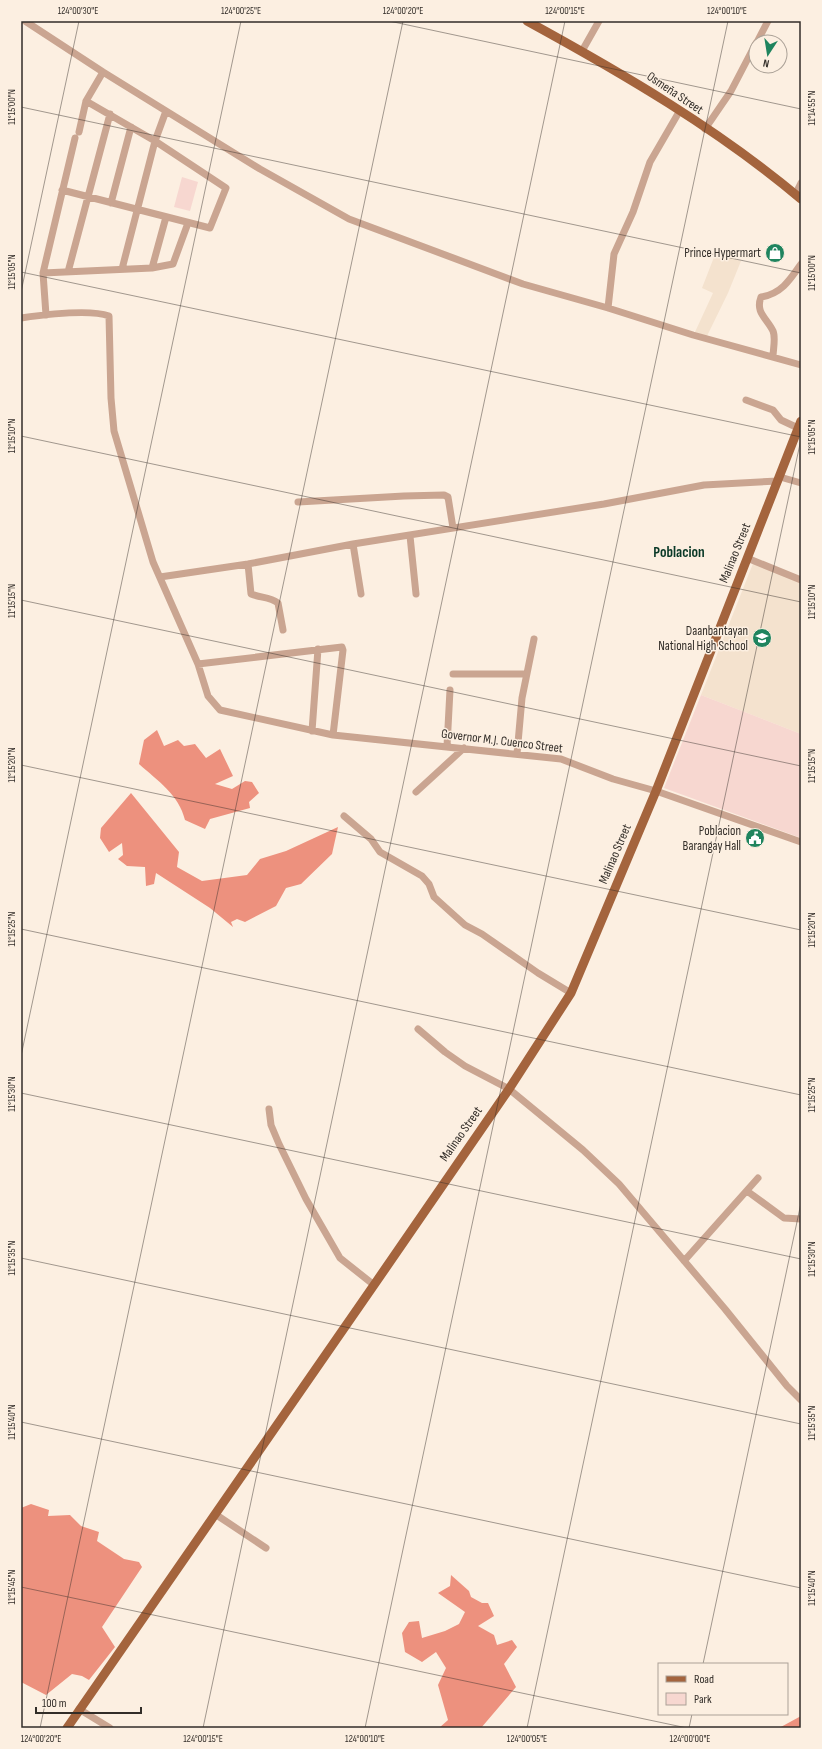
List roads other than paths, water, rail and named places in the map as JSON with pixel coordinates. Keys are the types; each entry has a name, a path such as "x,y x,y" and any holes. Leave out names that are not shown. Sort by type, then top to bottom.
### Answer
{"main road":[{"name":"Osmeña Street","path":"527,21 637,83 705,129 798,197"},
{"name":"Malinao Street","path":"67,1728 374,1285 509,1088 571,993 656,791 800,424"}],"street":[{"path":"25,21 166,111 260,168 349,219 430,248 490,273 693,335 801,365"},
{"path":"582,51 599,21"},
{"path":"761,34 768,21"},
{"path":"705,129 731,91 748,58"},
{"path":"46,315 43,273 62,190 86,101 103,72"},
{"path":"62,190 87,198 166,216 210,228 226,188 156,141 86,101"},
{"path":"122,269 156,141 166,111"},
{"path":"608,308 616,247 633,212 650,162 679,112"},
{"path":"68,272 110,114"},
{"path":"111,203 131,127"},
{"path":"798,197 801,183"},
{"path":"152,268 166,216"},
{"path":"43,273 152,268 173,264 188,222"},
{"path":"773,357 773,332 759,312 758,303 761,297 770,296 785,286 801,264"},
{"path":"21,318 46,315 99,314 109,316 110,398 114,431 153,562 198,664 342,647 343,650 333,735"},
{"path":"746,400 773,410 781,420 800,424"},
{"path":"160,577 248,564 353,544 604,504 704,484 779,479 801,483"},
{"path":"298,502 444,495 448,497 450,501 454,528"},
{"path":"410,536 416,594"},
{"path":"353,544 361,594"},
{"path":"747,558 801,580"},
{"path":"248,564 251,594 260,598 272,598 278,603 284,630"},
{"path":"518,754 526,674 534,639"},
{"path":"312,731 318,649"},
{"name":"Governor M.J. Cuenco Street","path":"198,664 208,696 216,707 227,712 333,735 377,741 447,746 561,759 613,779 656,791 801,842"},
{"path":"453,674 526,674"},
{"path":"447,746 450,690"},
{"path":"416,792 464,748"},
{"path":"344,816 371,839 380,852 422,876 430,884 434,897 465,925 482,934 538,974 571,993"},
{"path":"418,1029 445,1052 465,1066 509,1088 583,1150 619,1184 777,1374 801,1400"},
{"path":"269,1109 271,1125 279,1144 306,1199 340,1258 374,1285"},
{"path":"684,1261 758,1178"},
{"path":"746,1191 784,1218 801,1219"},
{"path":"215,1514 266,1548"},
{"path":"79,1709 110,1728"}],"place":[{"name":"Prince Hypermart","path":"775,253"},
{"name":"Daanbantayan National High School","path":"762,638"},
{"name":"Poblacion Barangay Hall","path":"755,838"}],"district":[{"name":"Poblacion","path":"679,552"}]}
